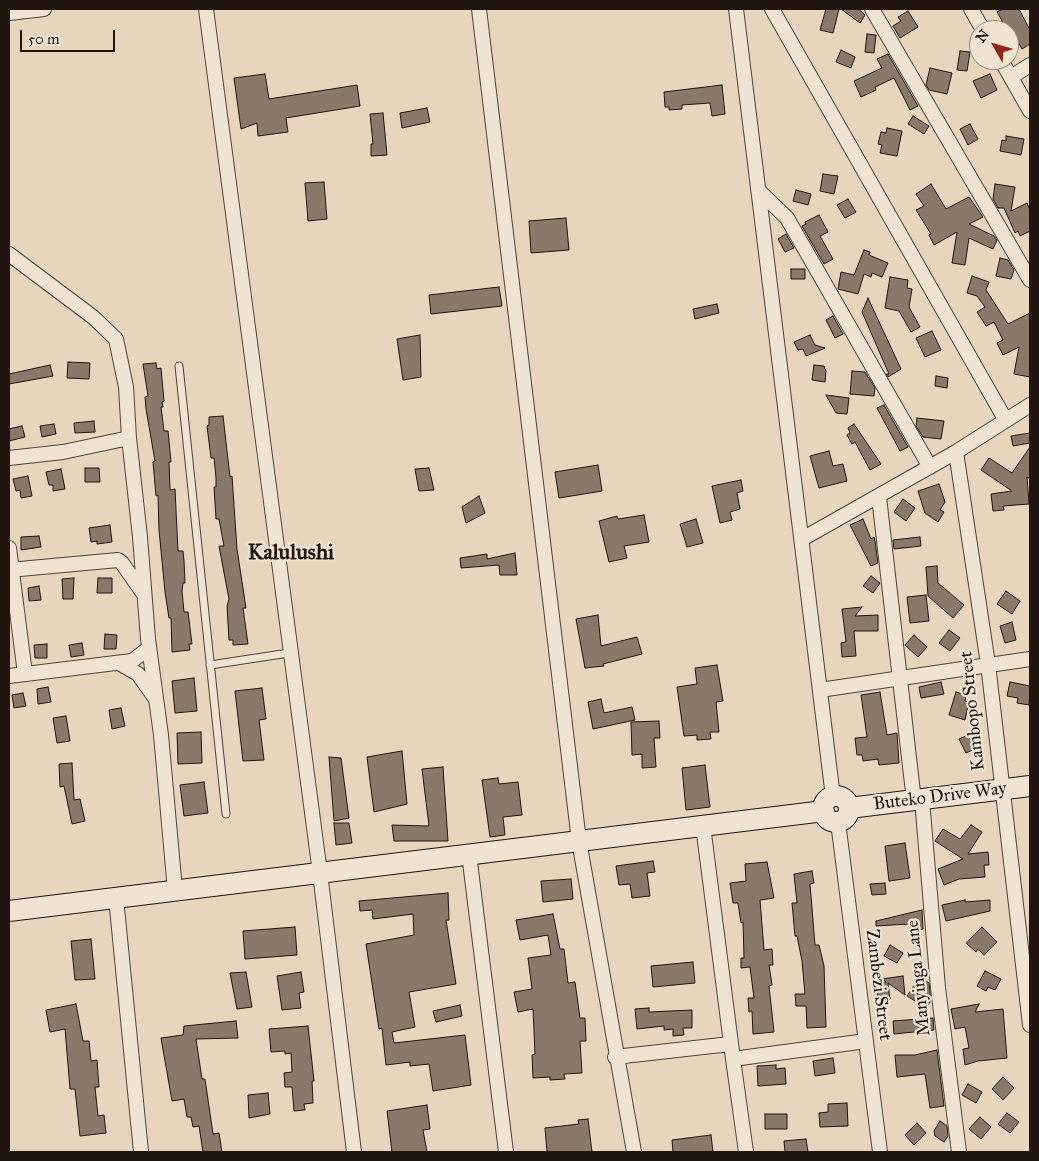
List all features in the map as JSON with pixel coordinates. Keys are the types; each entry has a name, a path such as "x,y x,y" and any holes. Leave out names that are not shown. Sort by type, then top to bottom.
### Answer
{"street":[{"path":"9,12 44,9"},
{"path":"206,9 289,653 320,873 354,1152"},
{"path":"479,9 579,841 615,1057 634,1152"},
{"name":"Zambezi Street","path":"736,9 820,690 880,1152"},
{"path":"772,9 1005,419"},
{"path":"872,9 1030,280"},
{"path":"971,9 977,20"},
{"path":"1011,77 1030,65"},
{"path":"1007,70 1030,111"},
{"path":"758,190 787,218 930,467"},
{"path":"9,254 93,317 116,339 126,388 149,648 175,890"},
{"path":"802,539 956,452 1005,419 1030,405"},
{"path":"9,458 63,452 129,438"},
{"name":"Kambopo Street","path":"956,452 988,664 1001,789 1030,1025"},
{"name":"Manyinga Lane","path":"879,497 900,678 918,800 938,988 959,1152"},
{"path":"9,548 10,570 25,674"},
{"path":"10,570 118,560 145,597"},
{"path":"9,676 132,661 149,648"},
{"path":"820,690 1030,659"},
{"path":"119,663 138,674 156,700"},
{"name":"Buteko Drive Way","path":"9,911 1030,786"},
{"path":"703,826 730,1044 746,1152"},
{"path":"469,854 506,1152"},
{"path":"116,898 141,1152"},
{"path":"732,1059 866,1041"},
{"path":"615,1057 730,1044"}],"lane":[{"path":"179,366 226,814"},
{"path":"210,665 289,653"}],"building":[{"path":"826,9 839,9 833,33 820,30"},
{"path":"841,9 859,9 865,15 860,23"},
{"path":"1003,9 1019,9 1030,30 1030,44 1022,49 1019,44 1019,20 1002,20 997,12"},
{"path":"908,11 918,27 900,38 893,26 901,21 898,17"},
{"path":"867,34 876,35 874,53 865,52"},
{"path":"841,50 855,57 851,68 836,62"},
{"path":"960,51 969,52 967,71 957,70"},
{"path":"888,54 918,106 910,110 894,78 875,87 876,90 861,97 854,81 882,68 877,59"},
{"path":"930,68 952,73 947,94 929,90 926,85"},
{"path":"265,74 269,99 357,85 360,106 286,118 288,132 258,136 257,123 241,129 234,78"},
{"path":"990,74 997,90 981,98 973,81"},
{"path":"722,85 725,114 712,116 710,103 682,105 682,109 669,110 669,107 665,107 664,92"},
{"path":"427,108 430,122 402,128 400,113"},
{"path":"383,113 387,155 371,156 371,144 373,144 370,114"},
{"path":"913,116 929,126 924,134 908,124"},
{"path":"970,124 978,139 968,145 960,129"},
{"path":"887,128 902,131 897,156 880,153 882,145 878,144 881,132 886,133"},
{"path":"1006,136 1024,139 1021,155 1000,151 1002,140 1006,141"},
{"path":"823,174 838,176 834,194 820,191"},
{"path":"324,182 327,219 308,221 305,183"},
{"path":"931,184 946,209 969,197 983,217 969,224 994,236 997,240 993,249 969,238 965,265 952,263 957,232 934,245 929,235 931,234 916,210 924,206 916,194"},
{"path":"995,184 1015,187 1011,211 1027,203 1030,210 1030,231 1020,236 1018,231 1015,233 1004,208 998,208 993,199"},
{"path":"796,190 811,194 808,205 793,201"},
{"path":"848,199 856,212 845,218 837,205"},
{"path":"819,215 828,232 820,236 833,259 824,264 802,226 806,224 805,222"},
{"path":"566,218 569,250 531,253 529,221"},
{"path":"786,234 794,248 785,252 778,239"},
{"path":"864,250 870,252 869,255 888,263 882,277 872,273 871,277 864,274 858,294 838,289 841,272 854,275"},
{"path":"1000,258 1008,260 1014,270 1011,279 996,276"},
{"path":"791,269 805,269 805,279 791,279"},
{"path":"972,276 989,282 986,290 1008,324 1030,313 1030,377 1014,374 1019,347 1003,355 997,343 1003,340 994,322 986,326 977,312 985,307 977,296 967,293"},
{"path":"890,277 908,280 907,288 912,289 909,307 920,327 911,332 899,311 885,308"},
{"path":"499,287 502,306 431,314 429,295"},
{"path":"868,298 901,369 888,377 886,374 889,374 862,312"},
{"path":"717,304 719,313 695,319 693,309"},
{"path":"833,316 843,334 835,338 826,320"},
{"path":"932,331 941,350 925,357 916,338"},
{"path":"420,335 421,377 403,380 397,339"},
{"path":"810,335 815,345 825,348 806,356 803,349 798,350 794,342"},
{"path":"68,362 90,363 89,379 67,378"},
{"path":"156,363 157,369 161,368 164,401 162,402 163,407 161,407 164,431 168,431 171,462 169,462 170,490 175,489 178,551 183,551 184,561 185,583 183,583 182,591 184,612 188,612 192,644 189,644 190,650 172,652 171,618 169,618 165,592 159,530 158,495 156,496 153,462 155,461 146,409 145,397 148,396 143,364"},
{"path":"50,365 53,376 9,384 9,374"},
{"path":"814,365 824,366 826,371 825,382 812,380"},
{"path":"852,371 865,372 875,388 874,396 850,394"},
{"path":"936,376 948,378 947,388 935,386"},
{"path":"826,395 849,398 847,414 836,413"},
{"path":"884,405 908,447 900,451 877,408"},
{"path":"223,416 230,477 232,476 237,549 246,608 243,608 248,644 233,645 233,640 229,640 227,606 229,599 219,546 224,546 219,519 216,519 214,487 216,487 216,478 214,458 211,458 207,426 209,425 209,417"},
{"path":"917,418 944,421 941,439 923,437 916,426"},
{"path":"94,421 95,432 75,433 74,423"},
{"path":"54,424 56,434 42,437 40,426"},
{"path":"854,424 881,464 870,470 855,442 852,444 847,435 850,433 848,428"},
{"path":"22,426 25,437 9,441 9,429"},
{"path":"1030,433 1030,443 1013,446 1011,436"},
{"path":"1030,447 1030,479 1027,477 1029,504 1003,506 1004,510 993,511 991,494 1012,491 981,470 989,458 1012,473"},
{"path":"829,451 833,466 843,464 847,481 819,488 810,456"},
{"path":"598,465 602,491 559,498 555,472"},
{"path":"85,468 99,468 100,482 85,482"},
{"path":"429,468 434,490 419,491 415,469"},
{"path":"61,469 65,489 53,491 53,485 49,485 46,472"},
{"path":"28,476 32,496 21,498 20,490 16,491 13,479"},
{"path":"741,480 743,491 737,493 740,509 730,512 732,520 720,523 712,486"},
{"path":"939,484 945,502 940,510 944,512 938,522 925,513 918,491"},
{"path":"479,496 485,513 466,523 462,507"},
{"path":"903,499 915,508 906,521 894,512"},
{"path":"644,515 649,542 624,546 627,558 609,562 599,521 617,516 618,519"},
{"path":"696,519 703,543 687,547 680,524"},
{"path":"863,519 871,539 874,537 875,541 878,563 871,566 850,525"},
{"path":"110,525 112,542 97,544 97,541 91,542 89,528"},
{"path":"39,536 41,547 21,550 21,537"},
{"path":"920,537 921,546 894,549 893,540"},
{"path":"515,553 517,575 500,575 499,565 461,568 460,558 487,554 487,559"},
{"path":"937,566 938,583 964,605 953,618 928,596 926,567"},
{"path":"871,576 880,583 873,593 863,586"},
{"path":"74,578 73,599 63,599 62,579"},
{"path":"98,578 112,578 112,593 97,593"},
{"path":"39,586 41,600 29,601 28,588"},
{"path":"1006,591 1020,601 1012,614 997,604"},
{"path":"926,595 929,621 910,623 907,597"},
{"path":"862,607 855,616 878,615 878,631 854,631 856,656 842,657 841,643 846,642 842,609"},
{"path":"598,615 601,646 637,637 642,654 603,664 604,666 585,668 576,619"},
{"path":"1012,622 1016,640 1005,643 1000,626"},
{"path":"949,630 960,638 950,651 939,643"},
{"path":"105,634 117,635 116,649 104,649"},
{"path":"914,635 927,647 918,657 905,645"},
{"path":"82,643 84,655 71,657 69,645"},
{"path":"47,644 47,658 35,658 34,645"},
{"path":"717,665 723,701 716,702 719,732 710,732 711,739 697,740 697,735 684,736 677,687 697,684 695,668"},
{"path":"194,678 197,711 175,713 172,681"},
{"path":"941,682 944,694 921,698 919,687"},
{"path":"1010,682 1030,686 1029,705 1017,703 1018,698 1007,696"},
{"path":"48,687 51,702 38,704 37,689"},
{"path":"262,688 266,719 259,720 264,760 243,761 235,691"},
{"path":"880,692 887,735 897,733 899,763 879,765 878,759 863,761 862,755 857,755 855,738 867,737 861,695"},
{"path":"956,692 966,695 965,701 969,702 965,720 949,715"},
{"path":"23,693 26,706 14,708 12,695"},
{"path":"601,699 604,713 632,707 635,720 593,729 588,702"},
{"path":"121,708 125,726 112,729 109,710"},
{"path":"66,716 70,741 57,743 53,718"},
{"path":"659,721 660,738 654,738 656,767 642,768 642,754 632,755 631,722"},
{"path":"201,732 202,763 178,764 177,733"},
{"path":"968,735 975,749 966,753 959,739"},
{"path":"402,751 407,804 374,812 367,757"},
{"path":"329,757 341,758 349,818 334,821"},
{"path":"72,763 74,800 80,799 85,821 72,824 64,786 60,787 59,764"},
{"path":"705,765 710,807 686,810 682,768"},
{"path":"443,767 448,841 394,841 392,825 429,826 422,769"},
{"path":"498,778 499,784 518,782 522,815 503,817 505,835 490,837 482,780"},
{"path":"204,782 208,813 184,816 180,785"},
{"path":"334,823 349,823 352,843 336,845"},
{"path":"971,825 982,832 968,854 988,852 989,865 984,865 985,877 959,879 944,885 938,869 963,859 935,841 943,829 960,839"},
{"path":"905,843 910,878 889,881 885,846"},
{"path":"653,861 655,872 647,873 650,896 632,898 630,884 619,885 616,866"},
{"path":"767,862 774,898 760,900 764,950 772,949 773,965 769,965 772,985 769,986 774,1032 753,1034 752,1011 749,1012 748,998 754,998 750,967 741,968 741,958 744,958 743,922 741,923 738,903 733,903 730,883 746,881 745,864"},
{"path":"812,871 814,883 810,884 815,945 819,945 824,966 826,1027 807,1028 806,1006 796,1006 795,994 805,994 802,961 797,936 795,936 792,903 797,903 794,874"},
{"path":"571,879 573,899 543,902 541,881"},
{"path":"885,883 886,894 872,895 870,884"},
{"path":"448,893 449,920 446,920 456,984 409,992 415,1027 392,1032 394,1043 465,1035 471,1085 433,1091 429,1064 410,1066 410,1062 386,1065 382,1028 379,1029 366,944 414,935 413,914 373,919 372,910 360,911 359,901"},
{"path":"965,900 965,902 990,900 990,911 946,921 942,905"},
{"path":"922,910 923,929 910,931 909,924 876,926 876,921"},
{"path":"553,914 560,949 564,949 568,983 575,982 580,1018 585,1018 586,1041 580,1041 582,1073 564,1074 565,1079 550,1080 550,1077 533,1078 532,1055 535,1054 533,1009 518,1012 514,992 532,989 528,958 551,955 548,935 520,940 516,920"},
{"path":"295,927 297,955 245,959 243,931"},
{"path":"982,927 997,942 984,955 978,949 976,952 966,943"},
{"path":"91,939 95,979 75,980 71,941"},
{"path":"890,945 903,953 897,963 884,956"},
{"path":"693,962 695,983 653,987 651,966"},
{"path":"985,971 1001,979 995,990 988,987 986,991 977,986"},
{"path":"246,972 252,1007 237,1009 230,973"},
{"path":"301,972 304,992 299,993 301,1008 282,1010 277,976"},
{"path":"903,976 905,995 888,983 890,999 878,1000 876,983 886,982 882,979"},
{"path":"920,977 929,983 931,1001 927,1006 923,1006 907,996"},
{"path":"76,1004 83,1041 89,1041 91,1061 97,1060 99,1087 95,1087 98,1116 104,1115 106,1133 80,1136 75,1089 70,1089 65,1029 50,1032 46,1010"},
{"path":"979,1004 975,1012 1003,1009 1007,1058 978,1061 965,1065 963,1049 969,1048 965,1027 955,1029 951,1009"},
{"path":"460,1005 462,1016 436,1022 433,1011"},
{"path":"649,1008 649,1012 692,1010 692,1028 683,1028 684,1035 673,1036 673,1029 664,1030 664,1026 637,1029 635,1009"},
{"path":"933,1018 934,1030 894,1034 893,1021"},
{"path":"236,1021 238,1038 196,1039 202,1079 205,1079 213,1134 219,1133 222,1152 203,1152 199,1126 193,1127 191,1117 187,1117 184,1099 172,1101 161,1038 183,1035 184,1026"},
{"path":"308,1026 314,1081 312,1081 313,1103 304,1104 305,1110 294,1111 292,1087 285,1087 284,1073 292,1072 291,1053 285,1054 285,1051 271,1052 269,1029"},
{"path":"937,1050 944,1106 930,1108 925,1074 897,1077 895,1055 915,1055"},
{"path":"833,1058 835,1073 815,1076 813,1061"},
{"path":"776,1065 776,1069 785,1068 786,1084 758,1086 757,1066"},
{"path":"1003,1077 1014,1088 1003,1100 992,1089"},
{"path":"968,1084 982,1092 976,1103 962,1095"},
{"path":"268,1093 270,1114 249,1118 248,1095"},
{"path":"847,1103 848,1126 820,1127 819,1113 828,1112 828,1104"},
{"path":"427,1105 430,1129 423,1130 427,1152 392,1152 387,1111"},
{"path":"1007,1113 1019,1122 1010,1133 998,1124"},
{"path":"765,1114 787,1114 787,1129 765,1129"},
{"path":"980,1117 991,1127 981,1139 969,1129"},
{"path":"588,1119 592,1152 547,1152 545,1128 579,1124 578,1120"},
{"path":"940,1121 947,1126 948,1136 944,1142 935,1136 934,1131"},
{"path":"917,1123 926,1133 914,1145 905,1135"},
{"path":"711,1135 713,1152 673,1152 672,1140"},
{"path":"806,1139 808,1152 785,1152 784,1141"}],"district":[{"name":"Kalulushi","path":"291,554"}]}
